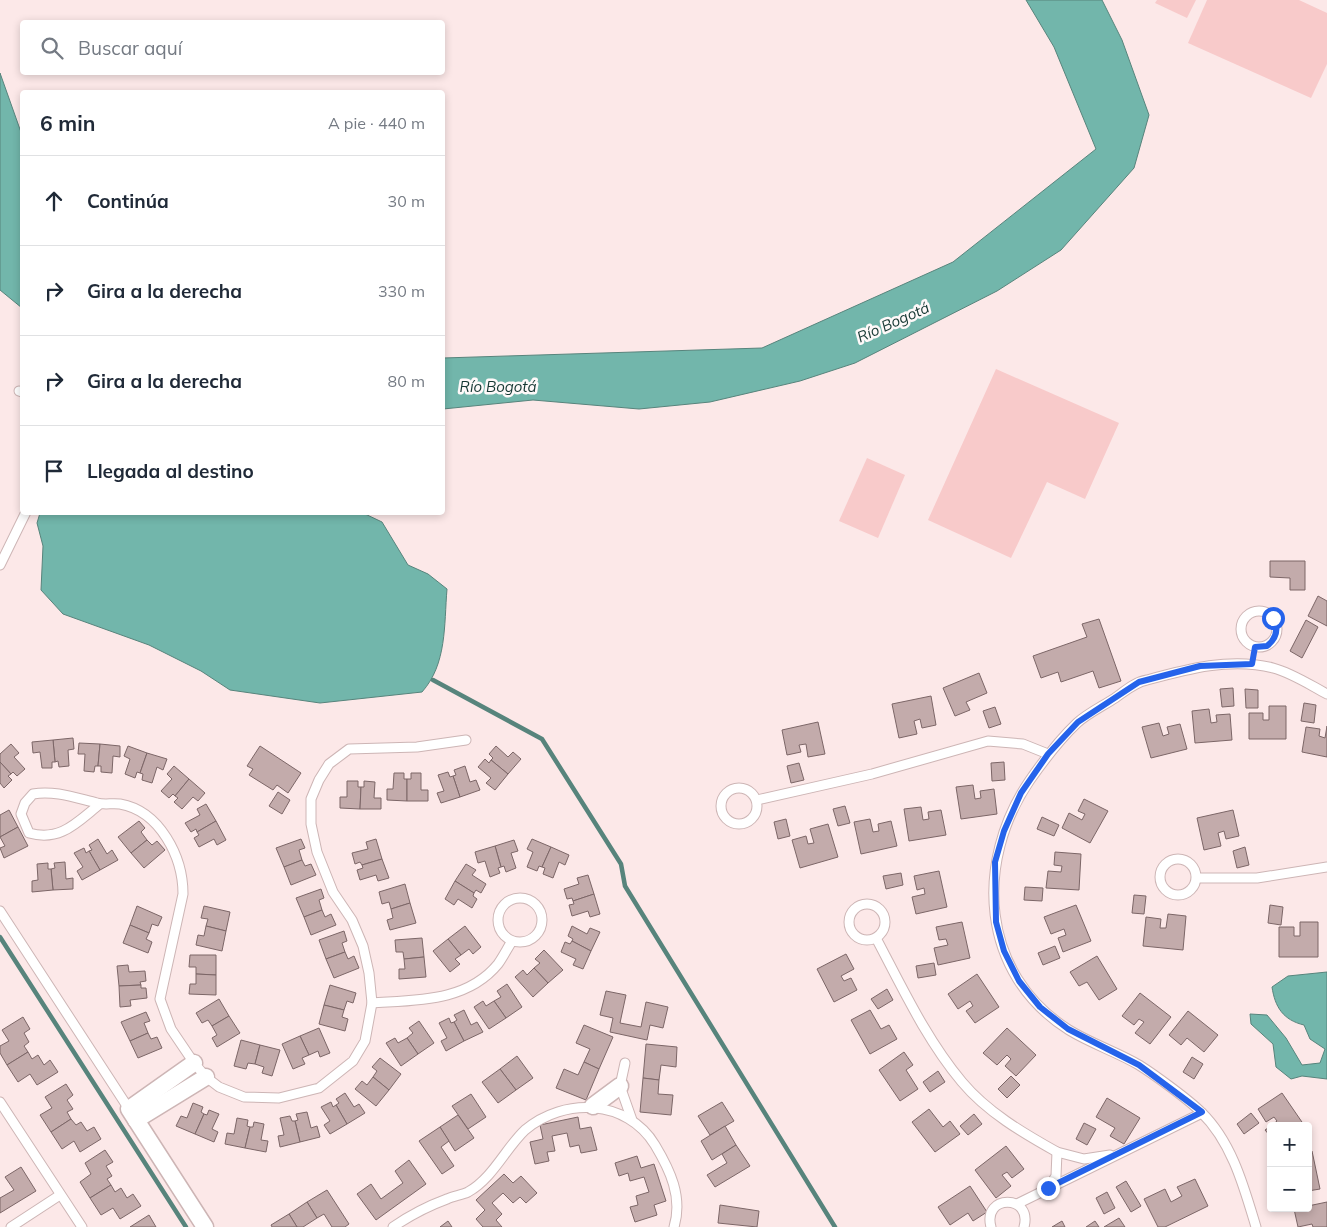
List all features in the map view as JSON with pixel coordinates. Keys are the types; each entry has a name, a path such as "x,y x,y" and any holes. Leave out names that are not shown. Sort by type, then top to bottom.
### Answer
{"street":[{"path":"132,1115 194,1062"},
{"path":"132,1115 206,1077"},
{"path":"593,1106 620,1086"},
{"path":"132,1115 205,1227"}],"lane":[{"path":"0,565 25,515"},
{"path":"1252,612 1263,612 1273,618 1277,630 1272,642 1267,646 1255,647 1245,641 1240,631 1241,625 1243,620 1252,612"},
{"path":"1252,664 1255,647"},
{"path":"1256,1227 1242,1181 1227,1146 1202,1112 1139,1065 1068,1029 1040,1007 1019,981 1004,951 996,922 995,862 1004,831 1021,793 1048,754 1078,722 1139,682 1200,666 1252,664 1275,669 1327,694"},
{"path":"100,804 62,832 44,837 29,833 21,814 33,794 44,792 100,804 120,804 141,812 159,826 178,862 183,878 183,894 160,999 171,1029 206,1077 219,1087 244,1097 279,1098 319,1088 353,1061 365,1041 372,1003 369,973 363,946 352,920 333,892 316,852 311,824 311,799 318,780 329,764 349,749 417,747 466,740"},
{"path":"757,800 872,774 988,741 1023,744 1048,754"},
{"path":"744,788 749,790 757,800 756,813 748,822 742,824 730,822 722,813 722,802 732,789 744,788"},
{"path":"1177,859 1188,862 1193,866 1197,878 1192,889 1181,895 1169,893 1160,879 1163,868 1172,860 1177,859"},
{"path":"1197,878 1257,878 1327,866"},
{"path":"518,898 531,901 536,905 542,917 540,930 531,940 525,942 512,941 502,934 499,928 498,914 506,903 512,900 518,898"},
{"path":"871,905 877,907 884,917 884,929 876,938 863,940 850,930 849,918 860,906 871,905"},
{"path":"0,911 132,1115"},
{"path":"876,938 926,1031 962,1082 1006,1120 1057,1152 1084,1159 1125,1151"},
{"path":"372,1003 455,994 476,984 497,965 512,941"},
{"path":"625,1063 620,1086 632,1120"},
{"path":"0,1102 82,1227"},
{"path":"393,1227 420,1210 468,1192 490,1173 507,1148 526,1130 551,1114 593,1106 632,1120 652,1140 668,1167 677,1194 674,1227"},
{"path":"991,1227 990,1216 995,1206 1006,1202 1017,1204 1202,1112"},
{"path":"1048,1188 1056,1176 1057,1152"},
{"path":"11,1227 60,1195"},
{"path":"1017,1204 1025,1214 1024,1227"}],"shaded area":[{"path":"1157,0 1196,0 1187,18 1155,3"},
{"path":"1207,0 1299,0 1327,13 1327,64 1311,98 1188,43"},
{"path":"996,369 1119,423 1085,499 1047,482 1011,558 928,520"},
{"path":"867,458 905,475 878,538 839,521"}],"water":[{"name":"Río Bogotá","path":"1026,0 1102,0 1122,40 1149,115 1134,168 1061,250 997,291 855,363 800,381 710,402 639,409 533,400 445,409 445,358 762,348 953,262 1096,149 1054,47"},
{"path":"0,73 20,129 20,306 0,290"},
{"path":"39,515 367,515 382,522 408,565 428,574 447,589 443,644 436,669 422,692 320,703 230,690 201,671 149,645 63,614 41,590 43,546 37,523"},
{"path":"1327,972 1327,1079 1302,1076 1291,1079 1276,1067 1273,1044 1251,1024 1250,1014 1267,1015 1286,1038 1302,1065 1320,1063 1325,1049 1310,1039 1304,1025 1291,1020 1281,1012 1275,1001 1272,987 1288,976"}],"building":[{"path":"1270,561 1305,561 1305,590 1290,590 1290,578 1270,577"},
{"path":"1318,596 1327,601 1327,626 1308,616"},
{"path":"1099,619 1121,681 1099,688 1093,671 1061,682 1058,672 1041,678 1033,656 1087,637 1082,624"},
{"path":"1306,620 1318,627 1302,658 1290,651"},
{"path":"979,673 987,693 966,702 970,710 955,716 943,688"},
{"path":"1233,688 1234,706 1222,707 1220,689"},
{"path":"1245,689 1258,690 1258,708 1246,708"},
{"path":"931,696 936,725 922,728 920,719 914,721 917,734 899,738 892,704"},
{"path":"1304,703 1316,705 1314,723 1301,721"},
{"path":"1269,706 1286,706 1286,739 1249,739 1249,713 1263,713 1263,720 1269,720"},
{"path":"995,707 1001,724 989,728 983,711"},
{"path":"1209,709 1211,723 1217,722 1216,715 1230,714 1232,740 1195,743 1192,711"},
{"path":"818,722 825,754 808,757 806,744 799,745 801,752 787,755 782,730"},
{"path":"1159,723 1163,736 1169,734 1167,727 1180,724 1187,749 1151,758 1142,727"},
{"path":"1327,726 1327,757 1302,752 1306,727 1320,729 1319,736 1325,738"},
{"path":"73,738 74,749 68,750 69,766 59,767 58,761 55,762 53,740"},
{"path":"53,740 55,762 52,762 52,768 42,768 40,752 33,753 32,742"},
{"path":"79,743 100,744 98,766 95,766 94,772 84,771 85,754 78,754"},
{"path":"11,744 19,753 14,757 25,769 17,776 13,772 11,774 0,762 0,754"},
{"path":"100,744 120,746 120,757 113,756 112,773 101,772 101,766 98,766"},
{"path":"128,746 147,753 140,773 137,772 135,778 125,774 130,759 124,756"},
{"path":"260,746 301,773 288,793 277,785 273,790 249,775 253,769 247,766"},
{"path":"496,746 508,757 513,752 521,759 508,774 491,760 493,758 489,754"},
{"path":"147,753 167,759 163,770 157,767 152,783 142,780 143,774 140,773"},
{"path":"485,759 489,763 491,760 508,774 495,790 486,783 491,778 478,767"},
{"path":"0,762 11,774 8,776 12,780 4,788 0,783"},
{"path":"1004,762 1005,780 992,781 991,763"},
{"path":"799,763 804,780 791,783 787,766"},
{"path":"174,766 189,779 175,796 173,794 169,798 161,791 172,779 167,774"},
{"path":"465,766 470,782 476,780 480,790 460,797 453,776 456,775 454,770"},
{"path":"448,772 450,777 453,776 460,797 441,803 437,793 444,791 438,775"},
{"path":"394,773 404,773 404,779 407,779 407,801 387,800 387,789 393,789"},
{"path":"411,773 421,773 421,790 428,790 428,801 407,801 407,779 411,779"},
{"path":"189,779 205,793 198,801 193,797 182,809 174,802 178,798 175,796"},
{"path":"347,781 358,781 358,787 361,787 360,809 340,808 340,797 347,797"},
{"path":"364,781 375,782 374,798 381,798 381,809 360,809 361,787 364,787"},
{"path":"973,785 975,799 981,798 980,791 994,789 997,814 961,819 956,787"},
{"path":"278,792 290,800 282,814 269,806"},
{"path":"1084,799 1108,811 1090,843 1062,828 1069,813 1082,820 1085,814 1078,811"},
{"path":"206,804 216,821 197,832 196,829 191,832 185,823 200,815 197,809"},
{"path":"845,806 850,823 838,826 833,809"},
{"path":"921,807 923,820 929,819 928,812 941,810 946,835 909,841 904,809"},
{"path":"9,810 18,827 0,837 0,815"},
{"path":"1233,810 1239,836 1226,839 1224,831 1218,833 1221,846 1204,850 1197,818"},
{"path":"1042,817 1059,825 1054,836 1037,829"},
{"path":"786,819 790,836 778,839 774,822"},
{"path":"870,819 873,832 879,831 878,824 891,821 897,846 861,854 854,822"},
{"path":"139,821 145,828 141,832 147,840 131,853 118,837"},
{"path":"216,821 226,840 217,845 214,839 199,847 194,838 199,835 197,832"},
{"path":"828,824 838,857 800,868 792,840 806,836 808,844 814,843 810,829"},
{"path":"18,827 28,846 4,858 0,848 5,846 0,837"},
{"path":"98,839 107,854 112,850 118,860 100,870 89,851 92,850 89,845"},
{"path":"301,839 305,848 299,850 302,860 284,867 276,848"},
{"path":"376,839 382,859 362,865 360,862 355,864 352,853 368,849 366,842"},
{"path":"532,839 551,847 542,867 539,866 537,871 527,867 533,852 527,849"},
{"path":"147,840 152,845 157,841 165,850 144,868 131,853"},
{"path":"514,840 518,851 511,853 516,868 506,872 504,866 501,867 495,846"},
{"path":"495,846 501,867 498,868 500,873 490,877 485,861 478,863 475,852"},
{"path":"551,847 569,855 565,865 559,862 553,878 543,874 545,868 542,867"},
{"path":"1245,847 1249,865 1237,868 1233,851"},
{"path":"84,848 86,853 89,851 100,870 82,880 77,871 83,867 74,853"},
{"path":"1055,852 1081,854 1079,890 1046,888 1048,871 1061,872 1062,866 1054,865"},
{"path":"382,859 389,878 378,881 376,875 360,880 357,870 363,868 362,865"},
{"path":"302,860 305,866 311,864 316,875 291,885 284,867"},
{"path":"65,862 66,879 73,878 73,889 53,890 51,869 55,868 54,863"},
{"path":"48,863 48,869 51,869 53,890 32,892 32,881 38,880 37,864"},
{"path":"466,864 476,870 472,875 486,884 481,893 476,890 474,893 455,881"},
{"path":"939,871 947,907 916,914 912,897 925,894 924,888 917,890 914,876"},
{"path":"901,873 903,885 886,889 883,876"},
{"path":"588,875 594,894 573,901 572,898 567,899 564,889 579,884 577,878"},
{"path":"455,881 474,893 473,896 477,899 472,908 458,899 454,905 445,899"},
{"path":"405,884 410,903 391,909 389,902 382,904 379,892"},
{"path":"1025,887 1043,888 1042,901 1024,900"},
{"path":"321,889 324,898 319,900 322,910 304,917 296,898"},
{"path":"594,894 600,914 590,917 588,911 572,916 569,905 574,904 573,901"},
{"path":"1134,895 1146,896 1144,914 1132,913"},
{"path":"410,903 416,923 390,930 387,920 393,918 391,909"},
{"path":"1076,905 1091,941 1063,952 1058,938 1066,935 1064,929 1051,934 1044,917"},
{"path":"1270,905 1283,907 1281,925 1268,923"},
{"path":"137,906 162,917 158,926 152,924 149,933 130,925"},
{"path":"204,906 230,912 226,931 206,926 208,919 201,918"},
{"path":"322,910 325,917 331,914 336,925 311,935 304,917"},
{"path":"1168,914 1186,916 1183,950 1143,946 1146,917 1161,919 1160,928 1166,928"},
{"path":"962,922 970,958 938,965 934,948 948,945 946,939 939,940 936,927"},
{"path":"1300,922 1318,922 1318,957 1279,957 1279,927 1294,927 1294,936 1300,936"},
{"path":"130,925 149,933 146,939 152,942 148,953 123,943"},
{"path":"206,926 226,931 222,951 196,945 198,935 204,936"},
{"path":"465,926 481,947 473,954 469,949 461,955 448,939"},
{"path":"572,926 587,934 590,928 600,932 591,951 572,941 573,939 568,936"},
{"path":"344,931 347,941 342,943 345,952 326,959 319,940"},
{"path":"422,938 424,957 404,959 403,952 396,952 395,940"},
{"path":"448,939 461,955 455,959 460,964 450,972 433,951"},
{"path":"572,941 591,951 583,969 573,965 576,959 561,952 565,942 570,944"},
{"path":"1055,946 1060,958 1043,965 1038,953"},
{"path":"544,950 563,970 548,983 534,968 540,963 535,959"},
{"path":"345,952 348,959 354,956 359,968 334,978 326,959"},
{"path":"846,954 854,969 841,976 844,981 851,978 857,990 834,1002 817,969"},
{"path":"190,955 216,955 216,975 196,974 196,967 189,967"},
{"path":"1097,956 1117,989 1099,1000 1087,982 1079,986 1070,972"},
{"path":"424,957 426,977 399,979 399,969 405,969 404,959"},
{"path":"934,963 936,975 918,978 916,966"},
{"path":"128,965 129,972 145,971 146,981 140,982 141,985 119,986 117,966"},
{"path":"534,968 548,983 533,997 515,977 523,970 527,975"},
{"path":"196,974 216,975 216,995 189,994 190,984 196,984"},
{"path":"977,974 999,1007 975,1023 966,1011 973,1006 970,1001 958,1009 948,994"},
{"path":"507,984 522,1007 506,1018 494,1001 501,997 497,991"},
{"path":"141,985 141,988 146,988 147,998 130,1000 131,1006 120,1007 119,986"},
{"path":"330,985 356,993 353,1003 347,1001 344,1010 324,1005"},
{"path":"887,989 893,1000 878,1009 871,999"},
{"path":"606,991 626,995 620,1023 641,1027 646,1002 668,1007 663,1028 650,1025 647,1040 610,1032 613,1018 600,1015"},
{"path":"1140,993 1171,1017 1150,1044 1135,1033 1144,1022 1139,1019 1134,1025 1122,1016"},
{"path":"219,999 229,1016 212,1026 208,1020 202,1023 196,1013"},
{"path":"483,1001 486,1006 494,1001 506,1018 489,1029 474,1007"},
{"path":"324,1005 344,1010 342,1017 348,1019 345,1031 319,1024"},
{"path":"464,1010 471,1025 477,1022 483,1032 464,1041 454,1022 457,1020 454,1015"},
{"path":"870,1010 881,1029 889,1025 897,1039 870,1054 851,1020"},
{"path":"1188,1011 1218,1035 1204,1052 1187,1038 1181,1045 1169,1035"},
{"path":"146,1012 150,1021 144,1023 148,1033 130,1041 121,1022"},
{"path":"229,1016 240,1033 217,1047 212,1038 217,1035 212,1026"},
{"path":"23,1017 30,1029 24,1033 29,1042 24,1046 28,1052 7,1065 0,1053 0,1046 9,1041 2,1030"},
{"path":"449,1018 451,1023 454,1022 464,1041 446,1051 441,1041 447,1038 439,1023"},
{"path":"419,1021 434,1043 418,1054 407,1038 413,1033 409,1028"},
{"path":"584,1025 613,1037 599,1069 584,1062 590,1049 576,1043"},
{"path":"319,1028 330,1053 320,1057 318,1051 309,1055 300,1036"},
{"path":"1007,1028 1036,1055 1016,1076 1005,1066 1011,1059 1007,1055 997,1065 983,1053"},
{"path":"148,1033 151,1039 157,1037 162,1048 138,1058 130,1041"},
{"path":"300,1036 309,1055 302,1058 305,1064 293,1069 282,1044"},
{"path":"395,1038 398,1043 407,1038 418,1054 401,1066 386,1043"},
{"path":"241,1040 260,1045 255,1064 248,1063 246,1069 234,1066"},
{"path":"646,1044 677,1047 676,1067 661,1065 659,1080 643,1078"},
{"path":"260,1045 280,1050 272,1076 262,1073 264,1067 255,1064"},
{"path":"28,1052 32,1059 38,1055 44,1065 50,1060 58,1072 37,1085 30,1074 18,1082 7,1065"},
{"path":"904,1052 913,1065 906,1070 918,1089 900,1101 879,1070"},
{"path":"517,1056 533,1078 516,1090 500,1069"},
{"path":"1192,1057 1203,1064 1194,1079 1183,1072"},
{"path":"380,1058 401,1074 389,1090 373,1077 377,1071 372,1067"},
{"path":"584,1062 599,1069 586,1100 556,1088 564,1069 578,1075"},
{"path":"500,1069 516,1090 498,1103 482,1082"},
{"path":"938,1071 945,1082 930,1092 923,1082"},
{"path":"1011,1076 1020,1085 1007,1098 998,1089"},
{"path":"373,1077 389,1090 376,1106 355,1089 362,1081 367,1085"},
{"path":"643,1078 659,1080 658,1094 673,1095 671,1115 640,1112"},
{"path":"66,1084 73,1095 67,1100 73,1109 67,1112 71,1119 51,1132 40,1115 52,1108 45,1097"},
{"path":"345,1093 354,1107 359,1104 365,1113 347,1124 336,1105 339,1103 336,1099"},
{"path":"1282,1093 1302,1122 1276,1122 1274,1117 1266,1122 1258,1109"},
{"path":"471,1094 486,1117 468,1129 452,1106"},
{"path":"1107,1098 1140,1118 1124,1144 1110,1136 1115,1128 1096,1117"},
{"path":"331,1102 333,1107 336,1105 347,1124 330,1134 324,1125 330,1121 321,1107"},
{"path":"722,1102 734,1121 710,1135 698,1116"},
{"path":"193,1103 203,1107 201,1112 204,1114 195,1134 176,1126 181,1116 187,1118"},
{"path":"929,1109 943,1127 950,1121 960,1134 935,1152 912,1122"},
{"path":"209,1110 219,1114 212,1129 218,1132 214,1142 195,1134 204,1114 207,1115"},
{"path":"307,1112 311,1128 317,1126 320,1137 300,1142 295,1121 298,1120 296,1114"},
{"path":"1251,1113 1259,1123 1244,1134 1237,1124"},
{"path":"974,1114 982,1124 968,1135 960,1126"},
{"path":"458,1115 474,1138 455,1151 440,1127"},
{"path":"290,1116 292,1121 295,1121 300,1142 280,1147 278,1136 284,1135 280,1118"},
{"path":"578,1117 580,1129 591,1127 597,1150 581,1153 579,1145 570,1147 567,1133 552,1136 555,1151 547,1152 549,1161 535,1164 530,1142 543,1139 540,1125"},
{"path":"237,1118 248,1120 247,1126 250,1127 245,1148 225,1144 227,1133 234,1134"},
{"path":"71,1119 76,1125 81,1122 87,1131 94,1127 101,1139 80,1152 74,1141 62,1149 51,1132"},
{"path":"254,1122 264,1124 261,1140 268,1141 266,1152 245,1148 250,1127 253,1127"},
{"path":"1084,1123 1096,1129 1087,1145 1076,1139"},
{"path":"725,1126 736,1145 712,1160 701,1141"},
{"path":"440,1127 449,1141 441,1147 454,1166 442,1174 419,1141"},
{"path":"736,1145 750,1166 715,1187 707,1175 727,1163 722,1154"},
{"path":"1006,1146 1024,1169 1012,1178 1007,1172 1002,1175 1011,1186 996,1198 975,1170"},
{"path":"105,1150 113,1162 106,1166 112,1176 107,1179 111,1185 90,1198 80,1182 91,1174 85,1163"},
{"path":"1312,1151 1320,1189 1312,1190"},
{"path":"637,1156 641,1168 654,1164 666,1201 654,1205 657,1215 635,1222 630,1207 638,1205 636,1196 649,1192 644,1177 630,1181 628,1173 619,1176 615,1163"},
{"path":"409,1160 426,1184 376,1220 357,1194 371,1184 381,1199 403,1183 395,1171"},
{"path":"21,1167 36,1191 0,1213 0,1198 14,1190 5,1177"},
{"path":"504,1174 513,1183 521,1176 537,1193 526,1203 520,1197 513,1203 503,1193 492,1203 502,1214 496,1220 502,1227 483,1227 476,1219 485,1210 476,1200"},
{"path":"1195,1179 1208,1206 1165,1227 1158,1227 1144,1199 1165,1189 1171,1202 1182,1196 1177,1187"},
{"path":"1126,1181 1141,1206 1131,1212 1116,1187"},
{"path":"111,1185 115,1192 121,1188 127,1198 133,1194 141,1206 120,1219 113,1208 101,1215 90,1198"},
{"path":"970,1186 987,1212 973,1221 968,1213 950,1225 938,1207"},
{"path":"327,1190 349,1224 345,1227 332,1227 324,1214 317,1218 307,1202"},
{"path":"1107,1192 1115,1208 1104,1214 1096,1198"},
{"path":"307,1202 317,1218 303,1227 297,1227 289,1214"},
{"path":"1327,1202 1327,1227 1313,1227 1312,1224 1298,1227 1295,1212 1312,1212 1312,1205"},
{"path":"720,1205 759,1211 757,1227 718,1223"},
{"path":"289,1214 297,1227 272,1227 271,1225"},
{"path":"149,1215 156,1227 130,1227"},
{"path":"1119,1218 1125,1227 1104,1227"},
{"path":"448,1221 452,1227 440,1227"},
{"path":"1062,1221 1065,1227 1052,1227"},
{"path":"1095,1221 1099,1227 1086,1227"}],"waterway":[{"path":"433,680 542,739 621,864 625,886 835,1227"},
{"path":"0,937 186,1227"}],"route":[{"path":"1048,1188 1202,1112 1139,1065 1106,1051 1068,1029 1040,1007 1019,981 1004,951 996,922 994,894 995,862 1004,831 1021,793 1048,754 1078,722 1139,682 1200,666 1252,664 1255,647 1267,646 1276,636 1276,624 1273,618"}]}
